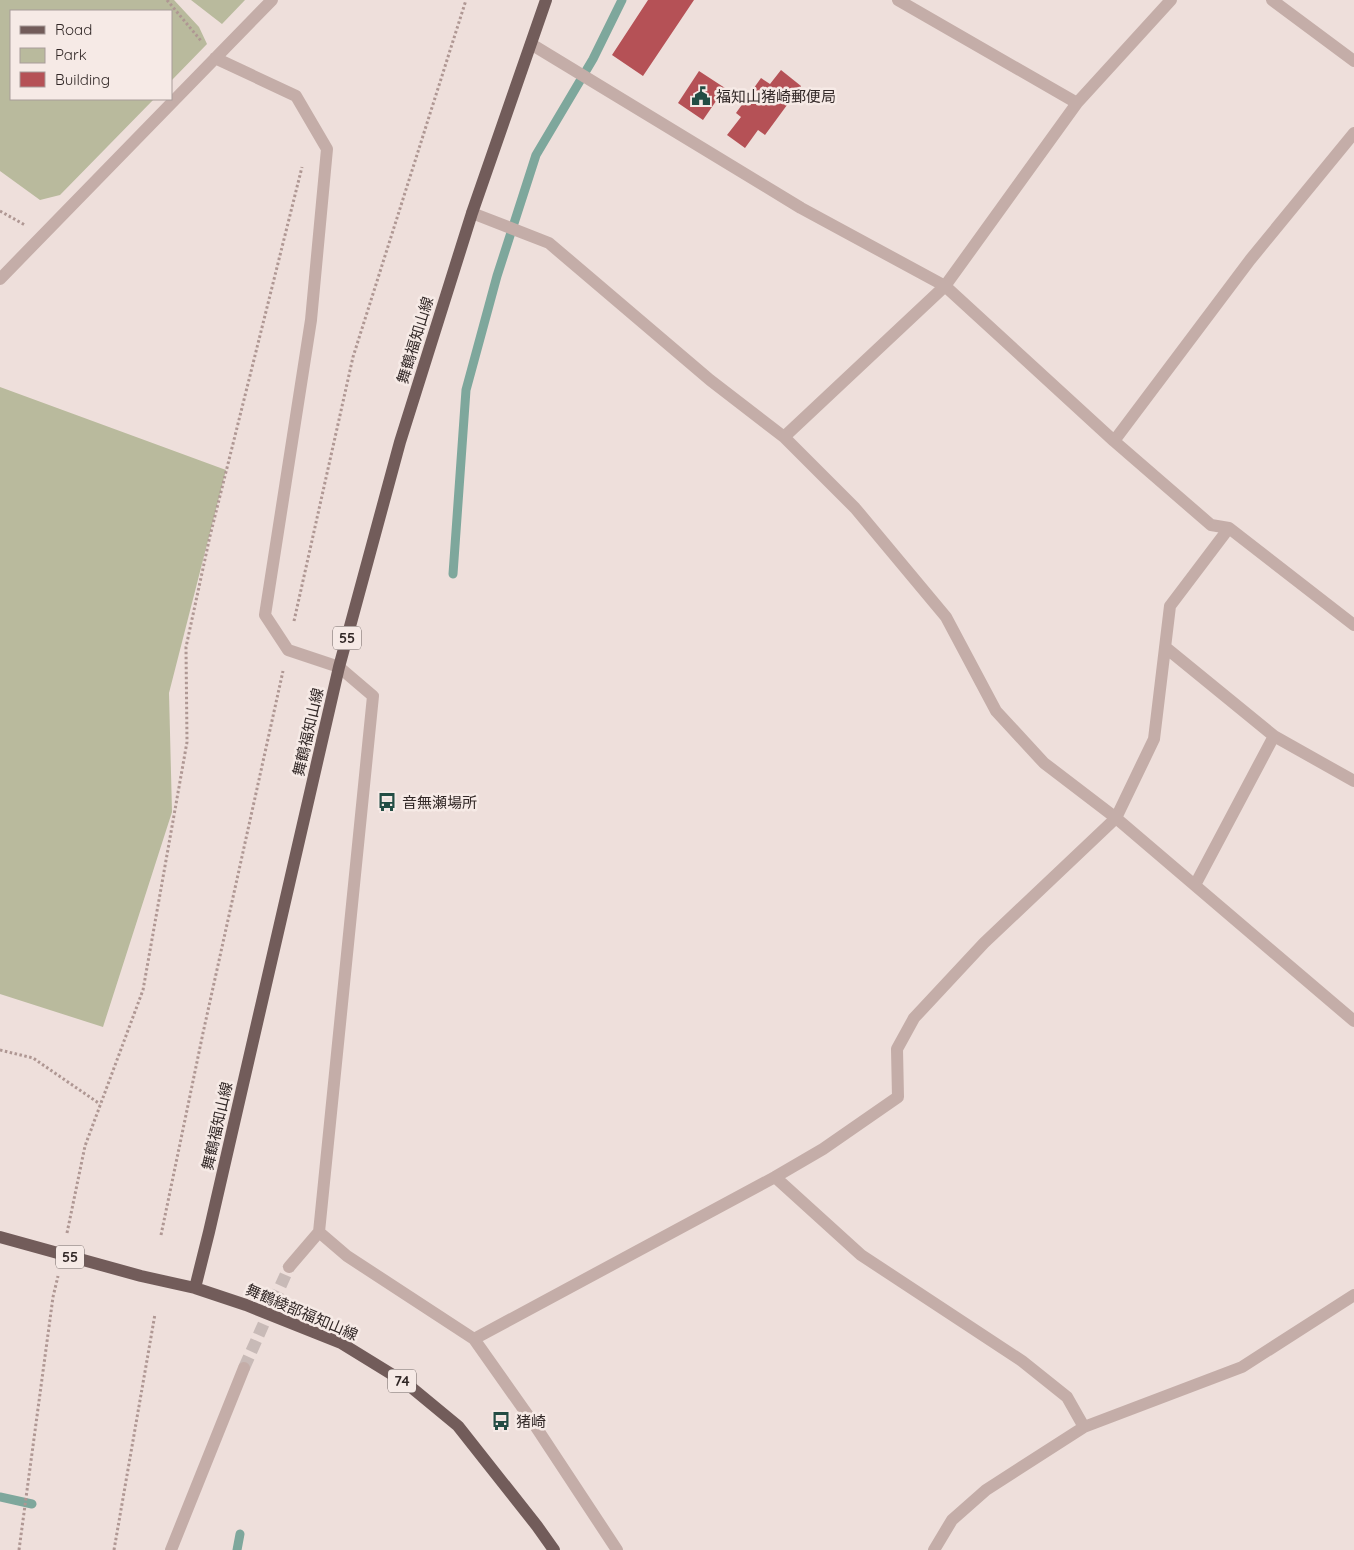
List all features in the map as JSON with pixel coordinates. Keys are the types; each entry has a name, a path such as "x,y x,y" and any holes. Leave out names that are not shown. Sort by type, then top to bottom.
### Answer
{"main road":[{"name":"舞鶴福知山線","path":"195,1288 339,667 400,442 472,213 546,0"},
{"name":"55","path":"0,1238 141,1276 195,1288"},
{"name":"舞鶴綾部福知山線","path":"195,1288 246,1305 341,1343 406,1383 458,1426 554,1550"}],"street":[{"path":"0,279 272,0"},
{"path":"898,0 1077,103"},
{"path":"784,437 945,286 1077,103 1171,0"},
{"path":"1272,0 1354,61"},
{"path":"530,44 801,208 945,286 1114,441 1211,525 1229,528 1354,626"},
{"path":"216,58 296,96 327,149 311,320 266,615 288,650 339,667 373,696 319,1232 289,1267"},
{"path":"1114,441 1250,260 1354,133"},
{"path":"472,213 549,243 710,380 784,437 855,508 946,617 996,711 1044,763 1116,818 1354,1021"},
{"path":"474,1339 775,1177 823,1149 898,1097 897,1049 914,1018 984,943 1116,818 1154,739 1170,606 1229,528"},
{"path":"1165,647 1274,736 1354,781"},
{"path":"1195,885 1274,736"},
{"path":"775,1177 861,1255 1022,1361 1067,1397 1084,1428"},
{"path":"319,1232 347,1256 474,1339 534,1424 617,1550"},
{"path":"934,1550 952,1520 986,1490 1084,1428 1242,1368 1354,1295"},
{"path":"171,1550 244,1368"}],"path":[{"path":"167,0 216,58"},
{"path":"161,1235 203,1033 353,357 466,0"},
{"path":"65,1241 85,1146 143,990 187,742 186,647 210,536 303,162"},
{"path":"0,1050 32,1058 100,1104"},
{"path":"19,1550 53,1297 59,1269"},
{"path":"114,1550 155,1314"}],"green space":[{"path":"0,0 174,0 199,27 207,44 172,80 172,10 10,10 10,100 153,100 60,195 40,200 0,171"},
{"path":"191,0 245,0 222,24"},
{"path":"0,387 226,470 169,693 172,812 103,1027 0,994"}],"building":[{"path":"648,0 694,0 643,76 612,55"},
{"path":"781,70 801,86 765,135 758,130 745,148 727,135 741,117 736,113 761,78 770,84"},
{"path":"699,71 725,88 703,120 678,103"}],"waterway":[{"path":"453,574 466,390 497,276 536,155 593,59 622,0"},
{"path":"0,1497 32,1504"},
{"path":"237,1550 240,1534"}],"tunnel":[{"path":"244,1368 289,1267"}],"place":[{"name":"福知山猪崎郵便局","path":"701,96"},
{"name":"音無瀬場所","path":"387,802"},
{"name":"猪崎","path":"501,1421"}]}
